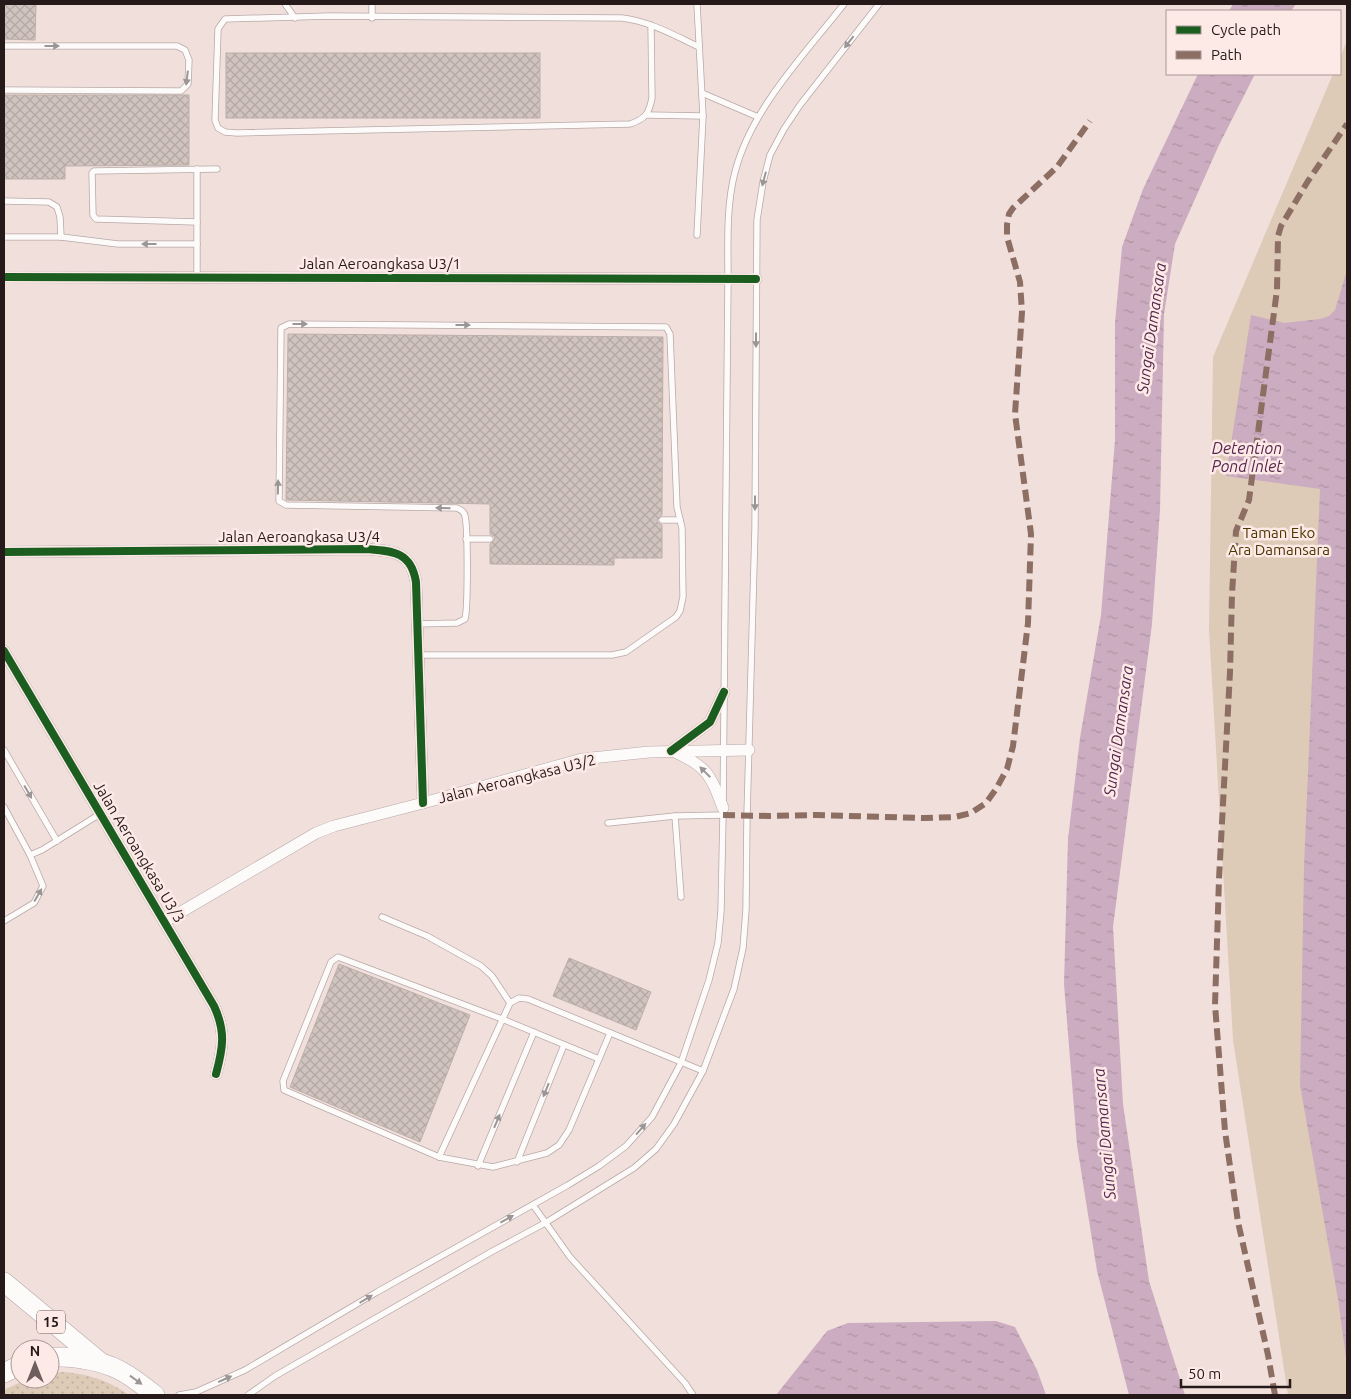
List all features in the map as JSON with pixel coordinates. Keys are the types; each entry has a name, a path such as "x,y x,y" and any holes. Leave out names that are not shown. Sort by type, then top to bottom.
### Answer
{"main road":[{"name":"15","path":"4,1282 99,1361"},
{"name":"15","path":"60,1356 99,1361 116,1367 155,1395"}],"street":[{"name":"Jalan Aeroangkasa U3/1","path":"4,277 756,279"},
{"name":"Jalan Aeroangkasa U3/4","path":"4,552 366,549 387,551 399,555 408,561 414,570 423,803"},
{"name":"Jalan Aeroangkasa U3/3","path":"4,651 220,1018 223,1032 222,1050 216,1074"},
{"path":"672,751 710,722 724,692"},
{"name":"Jalan Aeroangkasa U3/2","path":"164,922 316,833 334,826 582,760 620,754 749,750"},
{"path":"672,751 694,760 711,778 724,811"}],"lane":[{"path":"285,4 295,18"},
{"path":"372,4 372,18"},
{"path":"697,4 703,116 697,235"},
{"path":"179,1395 196,1392 245,1370 377,1292 568,1185 626,1146 652,1117 681,1063 710,980 718,943 722,877 729,220 735,172 743,148 758,117 844,4"},
{"path":"248,1395 275,1376 545,1223 634,1168 656,1149 684,1108 703,1071 734,989 743,948 746,910 755,528 758,202 770,155 800,105 879,4"},
{"path":"651,24 652,98 647,115 641,120 630,124 225,132 218,128 216,120 218,29 225,20 329,16 372,18 622,18 635,19 651,24 698,47"},
{"path":"4,46 177,46 185,50 189,60 188,84 181,91 4,90"},
{"path":"702,93 758,117"},
{"path":"647,115 703,116"},
{"path":"197,169 197,278"},
{"path":"197,222 96,219 93,215 91,178 94,171 217,169"},
{"path":"4,201 49,202 56,207 60,216 61,237"},
{"path":"4,237 61,237 118,244 197,244"},
{"path":"417,624 457,624 465,619 466,539 464,513 461,509 457,508 286,505 279,501 280,332 284,325 666,326 670,334 677,506 682,528 683,597 680,611 676,617 626,652 612,655 418,654"},
{"path":"662,520 680,520"},
{"path":"466,539 490,539"},
{"path":"4,750 57,841"},
{"path":"4,807 30,854 43,886 34,903 4,920"},
{"path":"608,824 724,811"},
{"path":"30,854 57,841 100,814"},
{"path":"675,816 681,897"},
{"path":"382,917 427,936 481,966 492,976 510,1004"},
{"path":"599,1059 343,957 334,958 331,962 283,1081 284,1090 440,1157 478,1166 493,1167 547,1153 560,1145 569,1130 610,1033"},
{"path":"440,1157 502,1019 510,1004 519,998 528,999 703,1071"},
{"path":"478,1166 534,1032"},
{"path":"517,1162 564,1045"},
{"path":"533,1205 570,1257 685,1382 693,1395"}],"green space":[{"name":"Taman Eko Ara Damansara","path":"1347,40 1347,1395 1288,1395 1233,1040 1209,630 1213,357 1333,75 1341,75 1341,55"},
{"path":"60,1372 82,1374 98,1379 129,1395 4,1395 4,1390 10,1387 10,1389 60,1389"}],"water":[{"path":"1233,4 1296,4 1292,10 1230,10"},
{"name":"Sungai Damansara","path":"1198,75 1254,75 1219,145 1175,244 1164,314 1160,510 1152,624 1113,927 1123,1104 1149,1281 1185,1395 1129,1395 1097,1271 1077,1145 1064,984 1068,839 1080,738 1101,615 1115,440 1115,323 1122,247 1143,189"},
{"name":"Detention Pond Inlet","path":"1347,270 1347,1365 1338,1299 1300,1085 1304,867 1320,489 1226,476 1251,315 1284,323 1320,319 1329,316 1335,310"},
{"path":"996,1321 1015,1327 1037,1370 1046,1395 776,1395 827,1331 848,1323"}],"building":[{"path":"4,4 36,4 35,40 4,39"},
{"path":"226,53 540,53 540,118 226,118"},
{"path":"4,95 189,95 189,165 65,166 65,179 4,179"},
{"path":"288,334 663,337 662,515 657,520 662,525 662,558 614,558 614,565 490,564 490,544 495,539 490,534 490,504 286,500"},
{"path":"569,958 651,992 636,1030 553,996"},
{"path":"339,964 470,1015 420,1142 290,1087"}],"marked path":[{"path":"723,815 955,817 971,813 986,803 1007,769 1013,746 1028,623 1031,534 1015,414 1022,312 1020,282 1007,237 1007,225 1009,214 1013,208 1057,167 1090,121"},
{"path":"1275,1395 1268,1355 1238,1222 1225,1131 1215,1005 1232,594 1236,531 1249,500 1277,290 1278,236 1281,226 1308,181 1347,124"}],"cycle path":[{"path":"4,277 756,279"},
{"path":"4,552 366,549 392,552 405,558 410,564 416,582 423,803"},
{"path":"4,651 214,1006 222,1032 216,1074"},
{"path":"671,751 710,722 724,692"}]}
